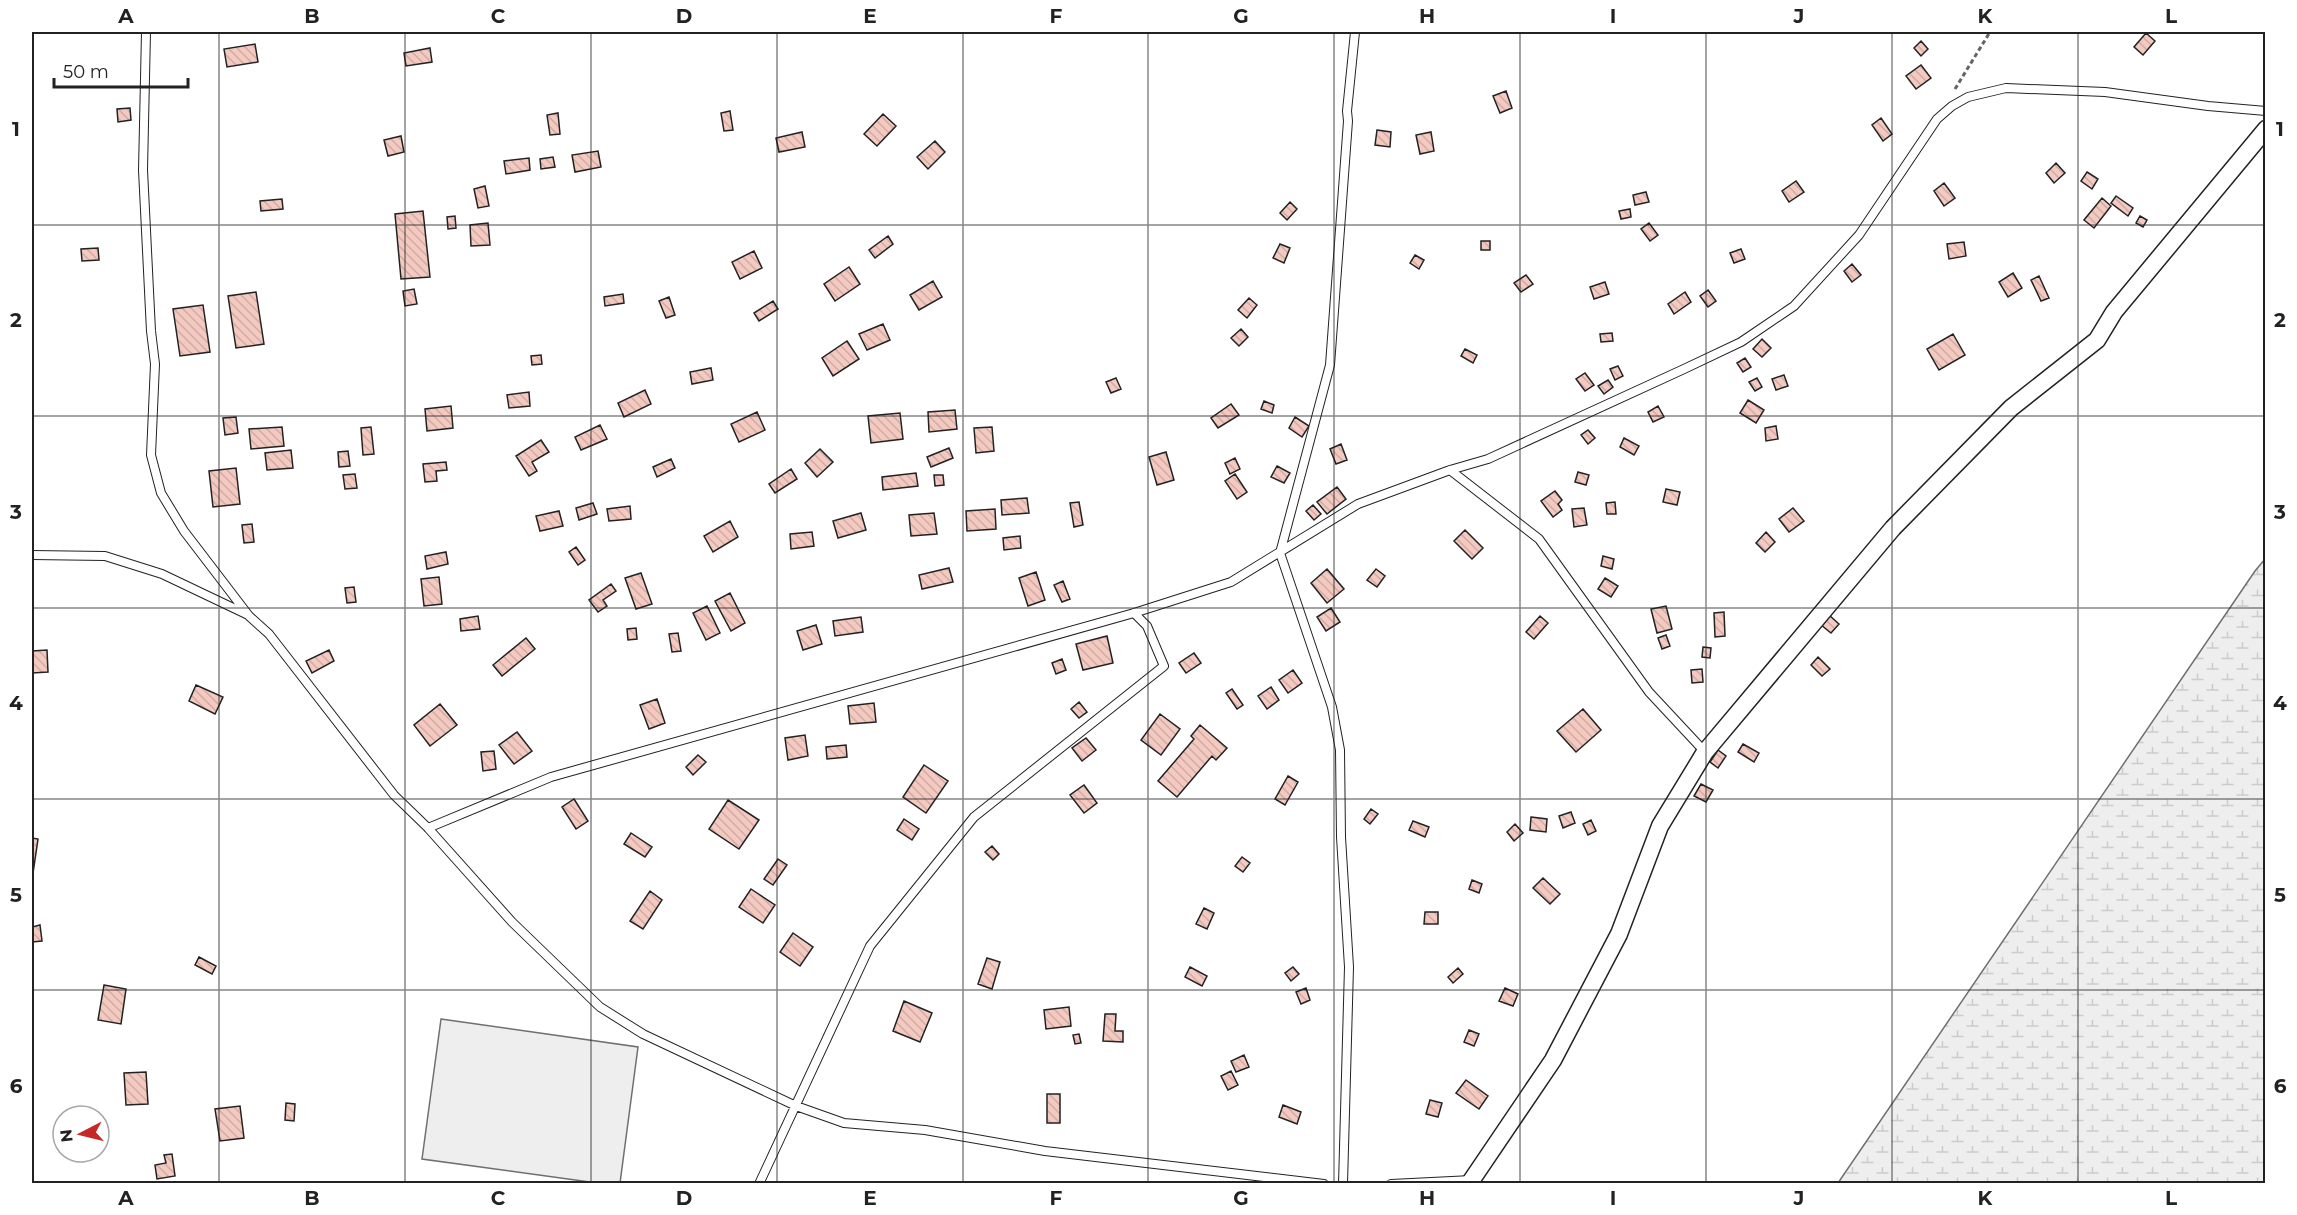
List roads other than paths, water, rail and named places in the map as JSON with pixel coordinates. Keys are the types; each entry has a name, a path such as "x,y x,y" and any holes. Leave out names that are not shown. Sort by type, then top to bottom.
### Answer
{"street":[{"path":"1471,1182 1553,1060 1620,934 1660,826 1705,752 1893,528 2012,408 2097,340 2114,312 2265,129"}],"lane":[{"path":"146,32 143,170 151,331 155,364 151,455 161,494 184,531 249,616 269,634 394,795 428,828 512,922 600,1007 643,1034 796,1106 844,1123 925,1130 1045,1151 1324,1184"},
{"path":"1343,1184 1349,967 1341,837 1340,750 1332,707 1280,553 1330,365 1347,111 1355,32"},
{"path":"428,828 551,777 1134,613 1231,582 1358,504 1450,470 1488,459 1694,365 1741,342 1794,306 1859,235 1936,118 1968,97 2006,88 2105,92 2265,111"},
{"path":"1450,470 1539,539 1648,692 1705,752"},
{"path":"32,555 105,556 162,574 249,616"},
{"path":"759,1184 870,946 974,817 1164,666 1147,626 1134,613"},
{"path":"1391,1184 1471,1182"}]}
